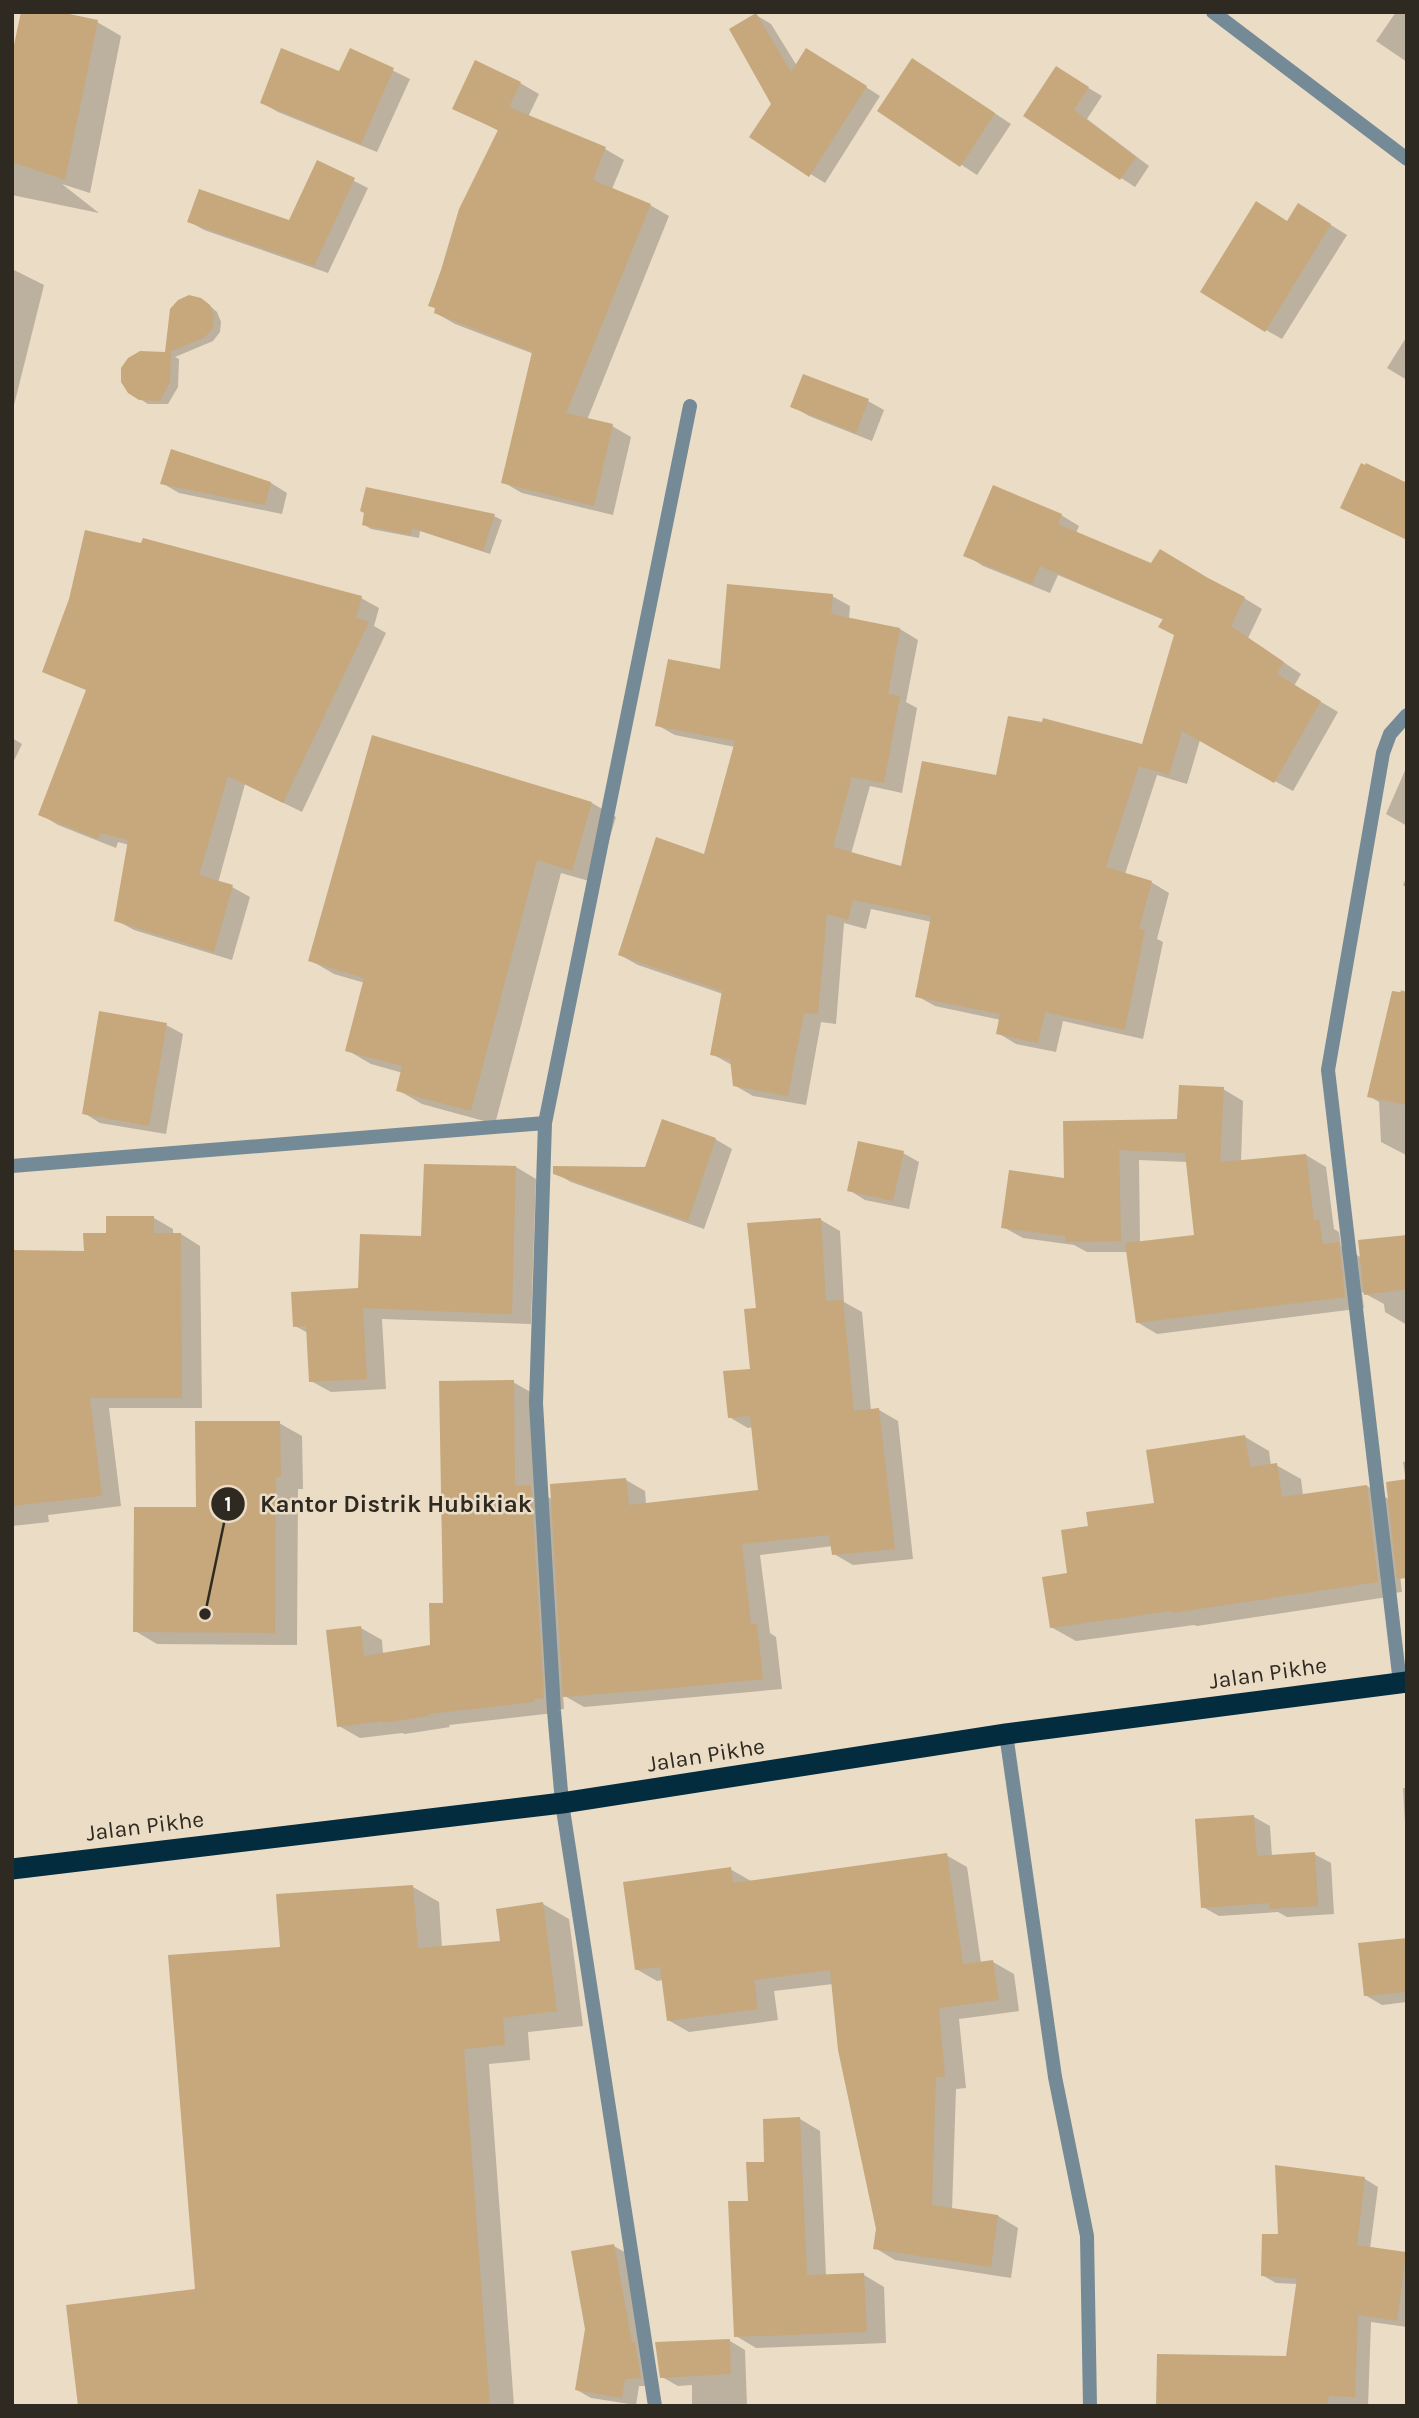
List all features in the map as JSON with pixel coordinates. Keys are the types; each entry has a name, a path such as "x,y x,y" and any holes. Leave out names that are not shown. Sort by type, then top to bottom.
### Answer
{"highway":[{"name":"Jalan Pikhe","path":"12,1869 562,1804 1006,1734 1403,1682"}],"street":[{"path":"1213,12 1407,159"},
{"path":"655,2406 562,1804 536,1403 545,1123 690,406"},
{"path":"1403,1682 1328,1070 1383,753 1390,734 1407,715"},
{"path":"12,1166 545,1123"},
{"path":"1006,1734 1055,2077 1087,2236 1090,2406"}],"building":[{"path":"21,12 60,12 98,20 65,180 12,162 12,54"},
{"path":"756,13 791,72 806,48 867,86 809,177 749,137 771,104 729,29"},
{"path":"281,48 339,71 350,48 394,68 361,144 260,103"},
{"path":"912,58 995,113 960,167 877,111"},
{"path":"475,60 521,82 509,107 606,147 593,180 651,204 566,413 613,424 594,506 501,483 532,352 434,313 435,308 428,306 459,209 498,130 452,109"},
{"path":"1056,66 1089,87 1074,110 1136,157 1120,180 1023,116"},
{"path":"317,160 355,178 314,266 187,222 199,189 289,220"},
{"path":"1256,201 1287,221 1298,203 1331,224 1265,332 1200,292"},
{"path":"189,295 201,298 210,305 214,316 213,328 205,337 169,352 170,382 160,401 139,400 128,393 121,382 121,368 128,358 140,351 165,352 170,309 178,300"},
{"path":"803,374 869,399 856,433 790,407"},
{"path":"171,449 271,482 265,505 160,484"},
{"path":"1361,463 1407,483 1407,540 1340,508"},
{"path":"993,485 1062,514 1058,524 1151,563 1160,549 1245,597 1231,626 1284,662 1277,674 1321,701 1274,783 1182,731 1169,775 1139,766 1106,867 1152,881 1139,929 1145,930 1125,1030 1045,1012 1038,1043 996,1034 1000,1014 915,997 931,916 853,900 848,920 827,914 818,1014 804,1013 788,1096 733,1086 730,1059 710,1055 722,991 618,955 656,837 704,854 735,741 655,726 668,659 720,669 727,584 833,594 831,614 900,628 888,694 900,696 884,783 852,777 833,847 901,866 922,761 996,775 1008,716 1042,722 1043,718 1142,744 1174,635 1158,627 1163,619 1040,566 1032,584 963,556"},
{"path":"366,487 495,514 483,551 412,528 411,535 362,525 364,513 360,511"},
{"path":"85,530 141,543 143,538 362,596 356,618 369,622 283,803 228,776 199,875 233,885 214,952 114,921 128,840 100,833 98,839 38,815 86,690 42,672 69,599"},
{"path":"372,735 592,802 572,871 537,860 471,1111 396,1091 402,1066 345,1051 364,978 308,961"},
{"path":"1392,991 1407,993 1407,1105 1367,1097"},
{"path":"99,1011 167,1023 149,1126 82,1114"},
{"path":"1179,1085 1224,1087 1220,1162 1306,1154 1314,1220 1319,1219 1323,1244 1339,1242 1345,1297 1136,1323 1125,1243 1194,1235 1185,1153 1119,1150 1121,1241 1065,1242 1065,1236 1001,1228 1009,1170 1064,1178 1063,1121 1177,1119"},
{"path":"662,1119 716,1138 688,1221 553,1174 553,1166 645,1167"},
{"path":"858,1141 904,1151 893,1201 847,1191"},
{"path":"424,1164 516,1166 512,1314 363,1308 367,1379 309,1382 306,1326 293,1327 291,1292 358,1288 360,1234 421,1236"},
{"path":"106,1216 154,1216 154,1233 181,1233 182,1398 90,1398 102,1496 12,1506 12,1250 84,1251 83,1233 106,1233"},
{"path":"821,1218 826,1301 843,1300 854,1411 879,1408 895,1549 832,1555 829,1535 742,1544 751,1624 757,1624 763,1679 563,1697 550,1484 626,1478 629,1505 758,1490 750,1416 728,1418 723,1371 750,1369 744,1309 756,1308 747,1223"},
{"path":"1407,1235 1407,1289 1364,1295 1358,1240"},
{"path":"514,1380 515,1486 531,1485 544,1698 534,1699 534,1702 337,1727 326,1630 361,1626 364,1656 430,1645 429,1603 443,1603 439,1381"},
{"path":"195,1421 280,1421 281,1477 276,1477 275,1633 133,1632 134,1507 196,1507"},
{"path":"1245,1435 1250,1467 1277,1463 1282,1497 1367,1485 1378,1582 1050,1628 1042,1577 1067,1573 1061,1530 1088,1526 1086,1512 1154,1503 1146,1450"},
{"path":"1407,1479 1407,1578 1397,1579 1386,1482"},
{"path":"1254,1815 1257,1856 1315,1852 1318,1906 1269,1909 1269,1903 1201,1908 1195,1819"},
{"path":"947,1853 963,1964 993,1960 999,2000 939,2008 945,2077 936,2077 932,2205 998,2215 991,2267 873,2249 876,2229 838,2050 830,1970 754,1980 758,2009 667,2021 660,1967 635,1970 623,1882 731,1867 733,1883"},
{"path":"413,1885 418,1948 500,1941 496,1909 543,1902 557,2011 503,2018 505,2045 464,2049 490,2406 78,2406 66,2305 195,2289 168,1955 280,1947 276,1894"},
{"path":"1407,1938 1407,1992 1364,1996 1358,1943"},
{"path":"800,2117 807,2275 864,2273 867,2332 734,2337 728,2201 748,2201 746,2162 764,2162 763,2119"},
{"path":"1275,2165 1365,2177 1357,2245 1406,2252 1397,2321 1358,2315 1355,2397 1329,2396 1327,2406 1156,2406 1157,2354 1286,2356 1297,2278 1261,2276 1262,2234 1278,2234"},
{"path":"614,2244 641,2378 625,2379 622,2398 575,2390 585,2329 571,2251"},
{"path":"730,2339 731,2374 660,2378 655,2342"}],"place":[{"name":"Kantor Distrik Hubikiak","path":"205,1614"}]}
